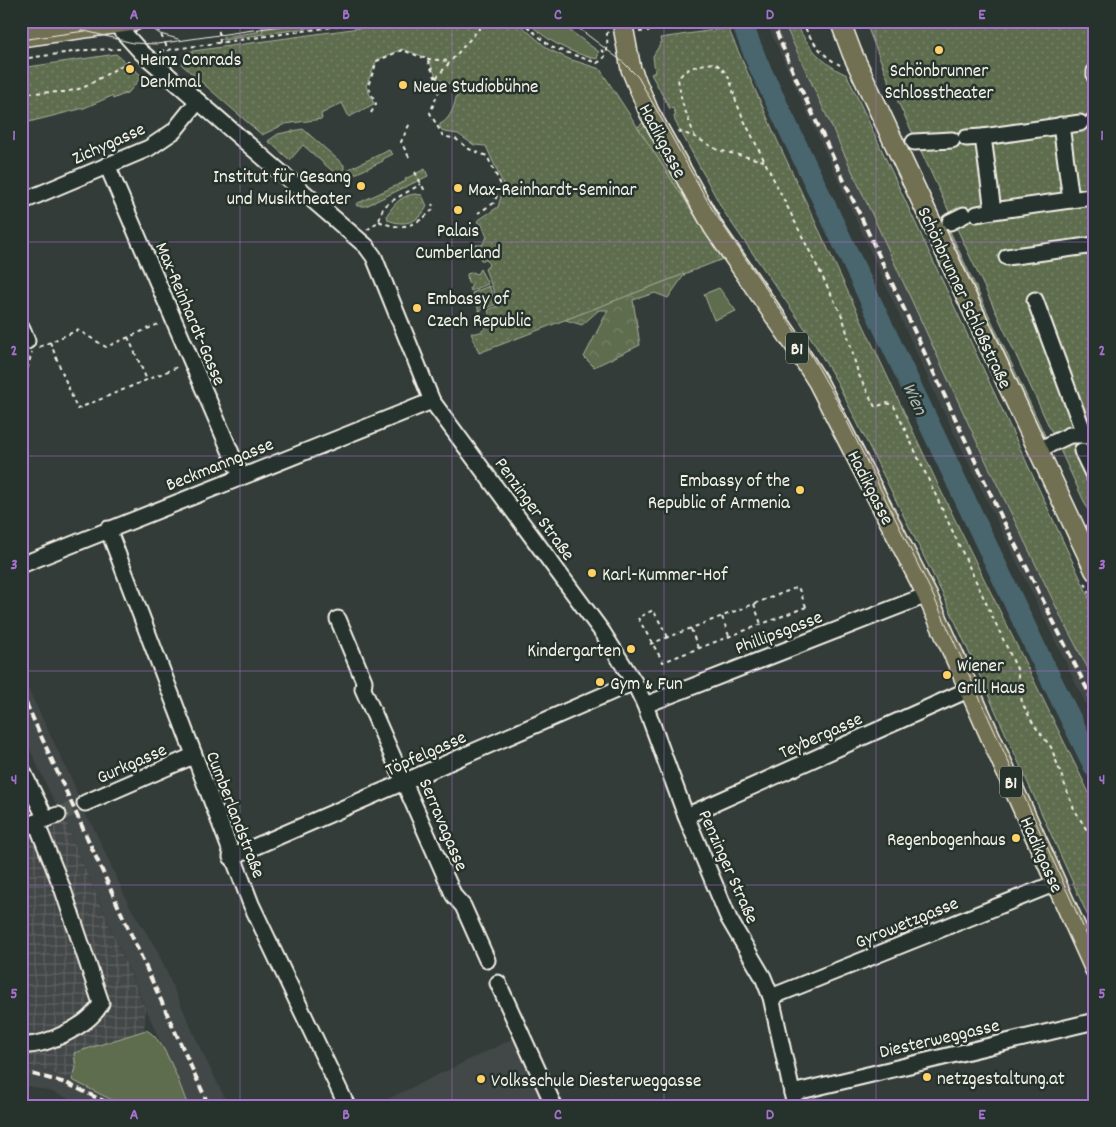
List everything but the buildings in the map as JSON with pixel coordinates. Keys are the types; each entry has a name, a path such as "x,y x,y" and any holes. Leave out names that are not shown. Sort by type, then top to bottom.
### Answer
{"main road":[{"path":"21,37 114,22 134,21"},
{"name":"Schönbrunner Schloßstraße","path":"840,21 852,53 1095,571"},
{"name":"Hadikgasse","path":"622,26 635,81 670,152 714,228 818,382 926,595 1095,970"}],"street":[{"name":"Penzinger Straße","path":"114,22 141,52 358,240 374,257 381,270 432,401 598,626 634,682 645,705 686,816 729,919 763,977 771,997 794,1102"},
{"path":"1095,71 1095,76"},
{"name":"Zichygasse","path":"21,202 149,148 174,131 198,101"},
{"path":"914,142 983,137 1089,121"},
{"path":"1061,125 1071,200"},
{"path":"983,137 993,211"},
{"name":"Max-Reinhardt-Gasse","path":"108,165 240,476"},
{"path":"963,217 1090,198"},
{"path":"1007,257 1095,245"},
{"path":"1035,300 1087,441 1095,478"},
{"path":"21,327 30,346"},
{"name":"Beckmanngasse","path":"21,565 432,401"},
{"path":"1038,450 1070,435 1087,441"},
{"name":"Cumberlandstraße","path":"108,529 231,857 251,904 347,1106"},
{"name":"Phillipsgasse","path":"645,705 926,595"},
{"name":"Serravagasse","path":"338,619 364,681 363,689 454,896 463,906 487,960"},
{"name":"Töpfelgasse","path":"231,857 634,682"},
{"name":"Teybergasse","path":"686,816 970,689"},
{"name":"Gurkgasse","path":"85,804 193,756"},
{"path":"21,768 47,819 63,890 101,1003 97,1011 76,1027 34,1046 21,1045"},
{"path":"21,827 47,819"},
{"name":"Gyrowetzgasse","path":"771,997 1056,883"},
{"path":"498,984 554,1106"},
{"name":"Diesterweggasse","path":"794,1102 1095,1021"}],"path":[{"path":"154,21 169,51 375,21"},
{"path":"436,78 486,21"},
{"path":"522,21 551,47 597,63 603,60 607,54 607,33 622,26 651,31 719,21"},
{"path":"649,21 651,31"},
{"path":"218,23 220,43"},
{"path":"21,60 104,49 141,52"},
{"path":"371,113 376,104 368,86 377,61 402,50 427,59 450,61"},
{"path":"601,50 607,54"},
{"path":"427,59 440,88 430,113 427,115"},
{"path":"21,93 65,92 83,88 126,63"},
{"path":"696,137 682,102 678,79 682,73 691,68 715,63 726,71 732,82 739,108 843,318 858,372 875,407 887,403 894,406 1018,669 1022,704 1034,725 1051,747 1073,807 1095,844"},
{"path":"430,113 444,136 456,139 469,149 487,156 501,185 494,203 478,213"},
{"path":"408,157 401,142 410,123"},
{"path":"676,132 679,130 696,137 718,150 764,161"},
{"path":"415,172 426,194"},
{"path":"358,240 379,221 383,208 421,184"},
{"path":"379,221 393,226 411,226 431,212 434,208 432,204"},
{"path":"21,373 27,370 30,346 50,342 78,330 106,347 173,318"},
{"path":"128,337 147,380"},
{"path":"50,342 78,409 191,362"},
{"path":"652,644 668,638 691,628 798,587 806,608 663,662 652,644 638,618 653,610 668,638"},
{"path":"754,604 761,624"},
{"path":"722,617 729,636"},
{"path":"691,628 698,648"}],"shaded area":[{"path":"783,21 981,451 1063,621 1095,682 1095,723 936,396 766,22"},
{"path":"21,674 73,782 84,814 92,824 129,905 157,950 201,1050 229,1106 188,1106 71,836 67,822 50,793 21,730"},
{"path":"67,822 71,836 145,1008 144,1034 76,1068 72,1080 41,1069 21,1065 21,838"},
{"name":"Volksschule Diesterweggasse","path":"516,1037 547,1106 373,1106 456,1066"},
{"path":"21,1065 41,1069 72,1080 124,1106 87,1106 52,1092 21,1084"}],"green space":[{"path":"261,21 357,21 223,40 223,37 263,31"},
{"path":"410,21 516,21 548,49 569,59 600,69 723,259 479,353 471,333 484,330 489,319 488,310 499,305 485,269 489,265 487,260 481,260 475,245 482,245 487,237 482,225 477,221 498,207 504,186 486,146 474,145 458,134 444,132 440,128 440,124 452,112 458,82 455,86 437,79 428,58 402,49 377,60 366,86 374,104 349,117 342,103 321,114 322,119 285,124 262,135 182,65 186,52"},
{"path":"527,21 557,21 599,52 597,59 559,45 542,35"},
{"path":"783,21 795,21 804,38 816,53 838,71 847,75 1095,610 1095,667 1092,662 1089,664 1095,673 1095,682 1063,621 981,451"},
{"path":"865,21 1095,21 1095,525 892,89"},
{"path":"728,28 778,142 940,489 1095,805 1095,932 945,599 837,382 808,333 724,212 675,121 674,116 676,115 673,108 670,109 651,74 655,72 653,56 661,43 660,38"},
{"path":"116,54 142,76 129,92 113,99 112,96 84,108 21,124 21,68"},
{"path":"643,123 701,222 694,261 668,298 655,293 633,300 640,345 594,367 584,357 608,310 599,310 582,325 556,317 633,130"},
{"path":"303,129 344,165 344,169 339,177 303,145 290,160 268,141 278,134"},
{"path":"389,150 393,154 383,159 383,161 342,180 349,169"},
{"path":"425,169 428,176 366,206 357,206 356,204 406,181 405,179"},
{"path":"415,194 422,195 427,206 420,216 406,223 388,220 387,215 402,198"},
{"path":"947,228 1048,442 1046,443"},
{"path":"480,269 488,284 471,291 472,285 468,283 467,274 473,272 477,274"},
{"path":"489,286 496,304 479,311 477,305 479,302 475,300 472,293"},
{"path":"719,288 736,311 714,320 704,294"},
{"path":"146,1030 153,1035 166,1052 188,1106 124,1106 72,1080 76,1068 74,1053"}],"waterway":[{"name":"Wien","path":"743,26 758,64 1039,655 1095,768"}],"tunnel":[{"path":"58,815 85,803"}],"tram line":[{"path":"80,31 95,21"},
{"path":"142,21 160,34 178,39"},
{"path":"21,40 85,31 133,43 157,44 315,21"},
{"path":"569,21 623,62 638,77 712,209 811,355 836,399 932,593 1095,953"}],"railway":[{"path":"772,21 794,74 1000,514 1095,705"},
{"path":"21,692 209,1106"},
{"path":"21,1071 66,1083 114,1106"}],"place":[{"name":"Schönbrunner Schlosstheater","path":"939,50"},
{"name":"Heinz Conrads Denkmal","path":"130,69"},
{"name":"Neue Studiobühne","path":"403,85"},
{"name":"Institut für Gesang und Musiktheater","path":"361,186"},
{"name":"Max-Reinhardt-Seminar","path":"458,188"},
{"name":"Palais Cumberland","path":"458,210"},
{"name":"Embassy of Czech Republic","path":"417,308"},
{"name":"Embassy of the Republic of Armenia","path":"800,490"},
{"name":"Karl-Kummer-Hof","path":"592,573"},
{"name":"Kindergarten","path":"631,649"},
{"name":"Wiener Grill Haus","path":"947,675"},
{"name":"Gym & Fun","path":"600,682"},
{"name":"Regenbogenhaus","path":"1016,838"},
{"name":"netzgestaltung.at","path":"927,1077"},
{"name":"Volksschule Diesterweggasse","path":"481,1079"}]}
